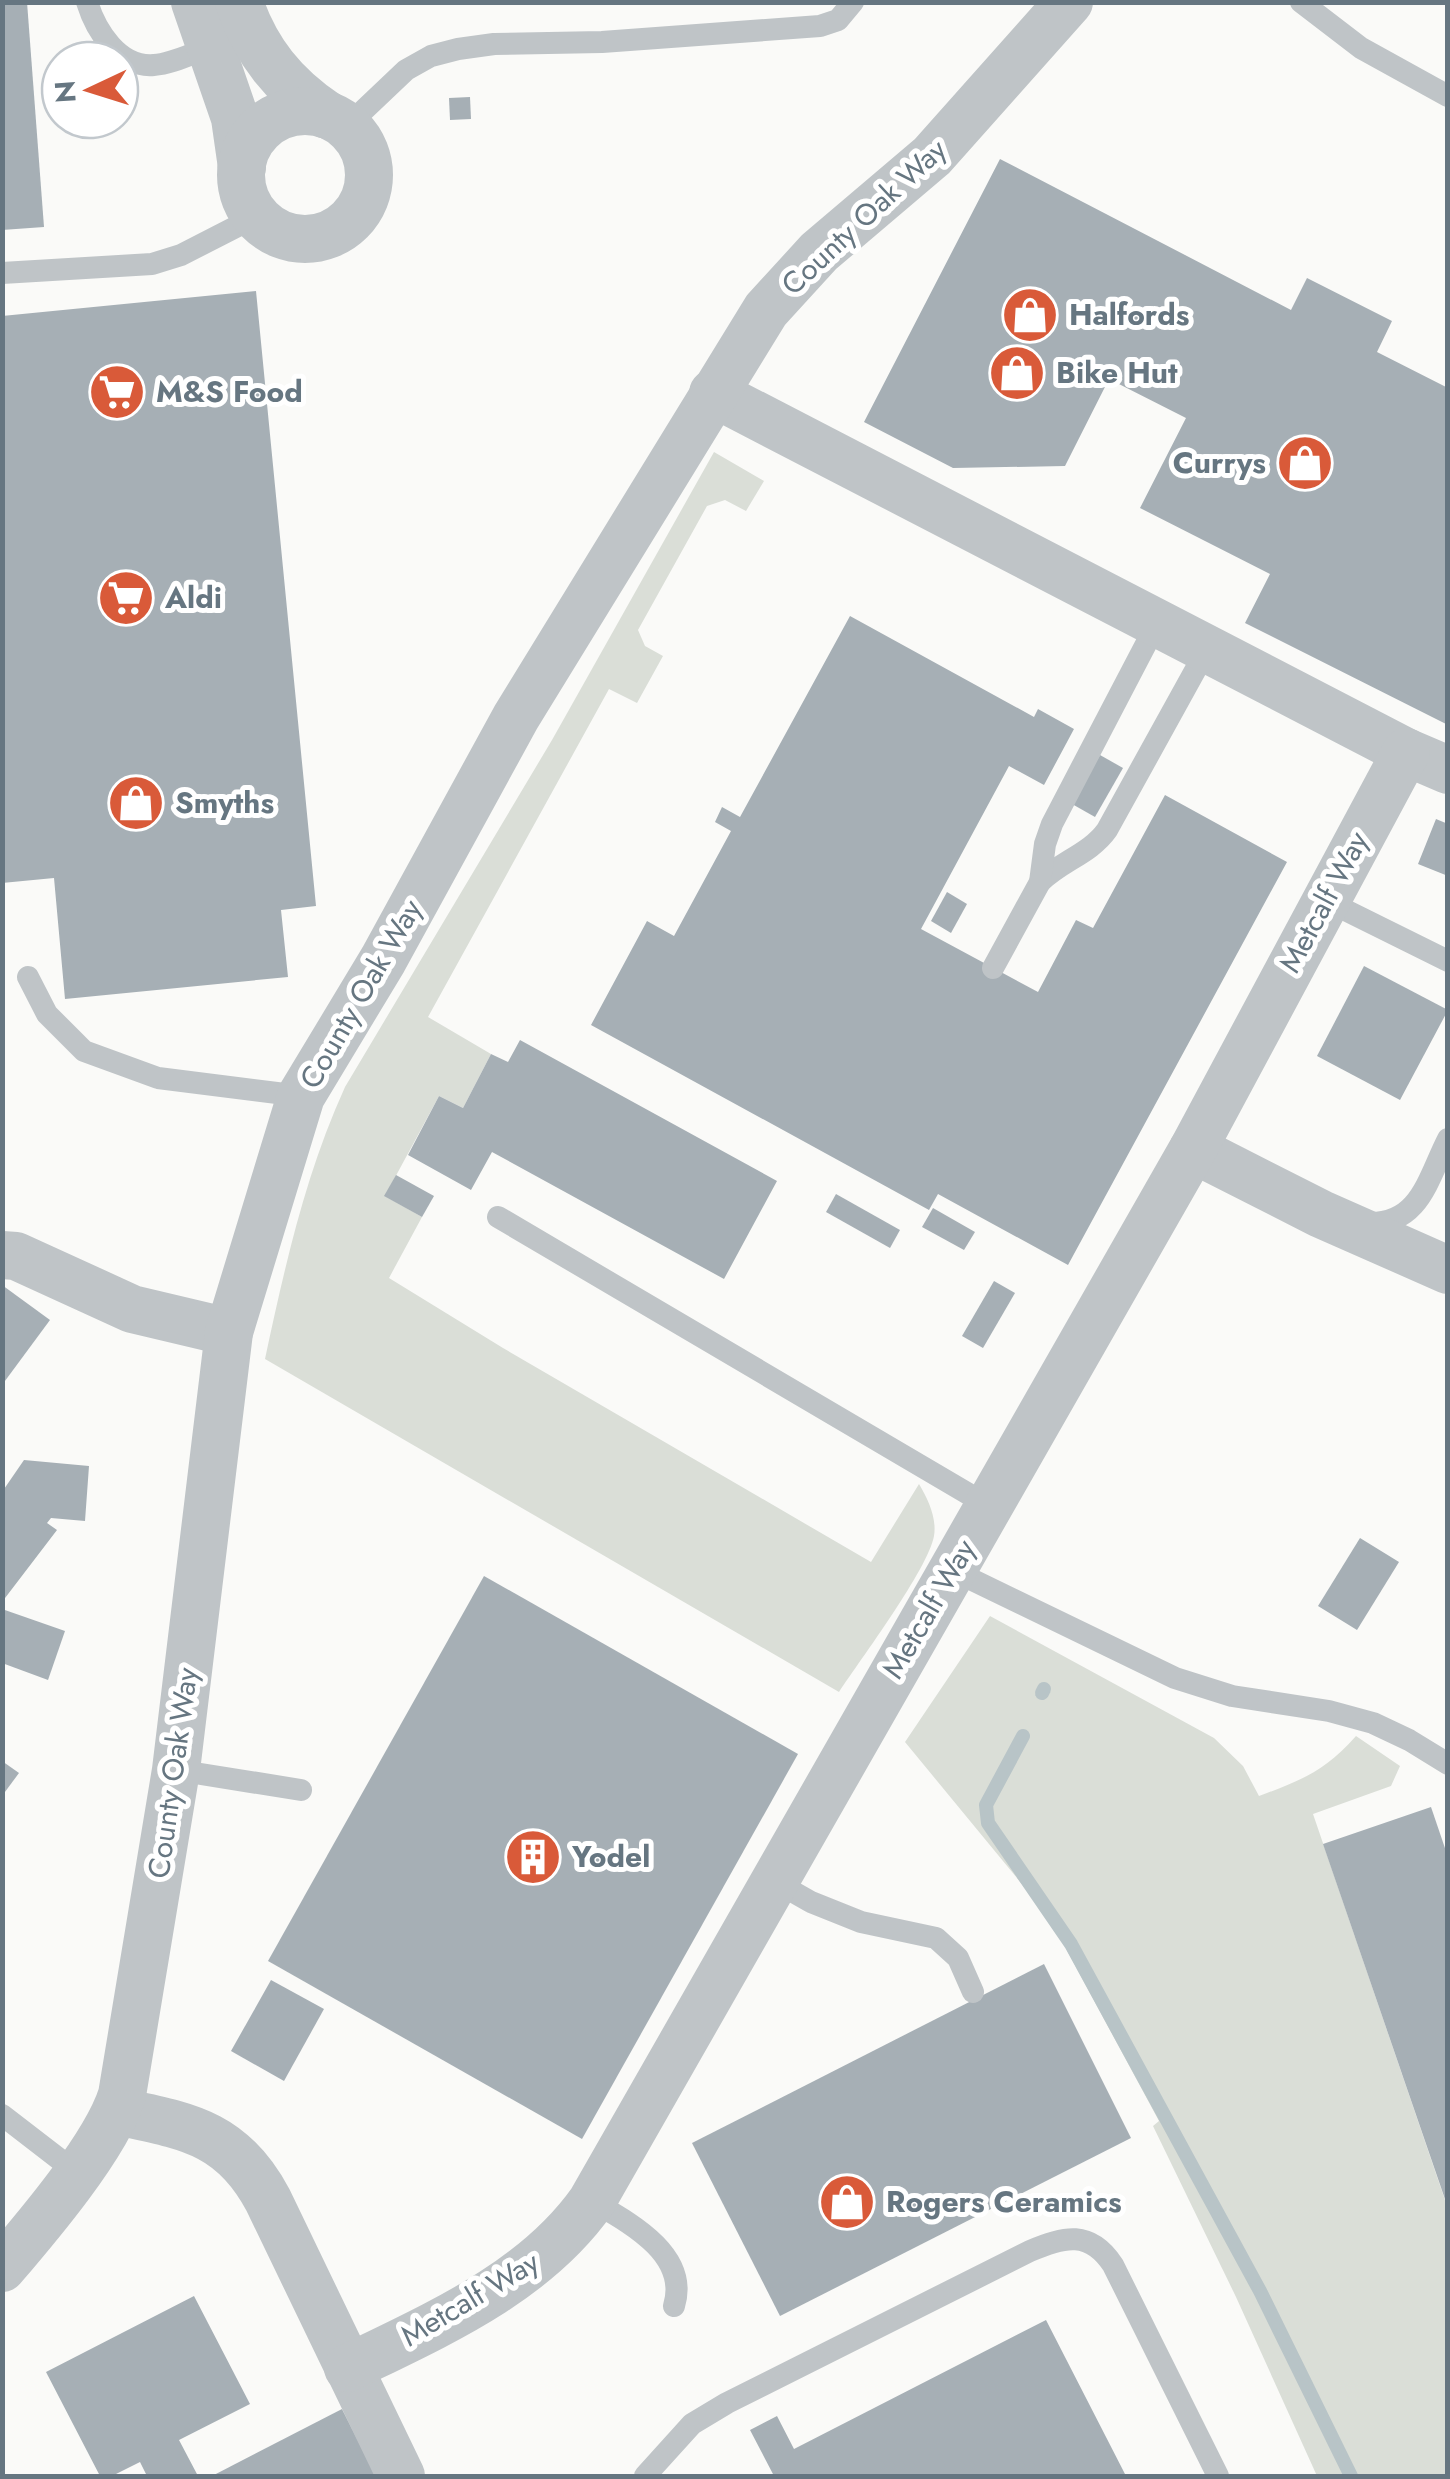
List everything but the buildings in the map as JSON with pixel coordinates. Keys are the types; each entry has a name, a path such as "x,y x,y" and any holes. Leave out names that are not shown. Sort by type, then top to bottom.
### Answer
{"street":[{"path":"195,2 234,118 243,190 257,216 277,232 298,238 320,236 347,224 364,199 369,176 362,146 337,121 282,79 260,50 240,2"},
{"name":"County Oak Way","path":"2,2268 76,2172 117,2110 126,2076 176,1770 229,1332 302,1096 383,960 516,717 713,393 782,289 819,252 932,156 1064,6"},
{"path":"242,167 250,142 271,120 302,111 337,121"},
{"name":"Metcalf Way","path":"348,2368 462,2310 548,2252 592,2201 1193,1150 1325,900 1427,761 713,393"},
{"path":"1193,1150 1320,1214 1448,1270"},
{"path":"2,1255 16,1256 132,1310 229,1332"},
{"path":"117,2110 200,2133 226,2146 247,2166 268,2200 401,2476"}],"lane":[{"path":"87,2 100,32 112,47 132,61 159,64 208,48"},
{"path":"337,121 406,70 446,52 494,44 602,42 820,26 838,20 853,2"},
{"path":"1301,2 1361,48 1448,96"},
{"path":"2,272 152,264 181,255 257,216"},
{"path":"1040,882 1052,824 1157,623"},
{"path":"994,968 1040,882 1058,866 1094,845 1107,830 1206,649"},
{"path":"1325,900 1448,961"},
{"path":"28,978 47,1014 84,1051 158,1078 302,1096"},
{"path":"1320,1214 1372,1223 1404,1216 1418,1200 1448,1139"},
{"path":"498,1217 990,1506"},
{"path":"952,1570 1175,1678 1232,1696 1329,1711 1373,1723 1448,1764"},
{"path":"176,1770 301,1790"},
{"path":"774,1881 848,1918 936,1938 958,1958 974,1992"},
{"path":"2,2115 76,2172"},
{"path":"592,2201 639,2229 662,2254 678,2286 674,2306"},
{"path":"645,2476 692,2424 726,2403 1030,2251 1057,2240 1075,2238 1100,2248 1112,2266 1218,2476"}],"shaded area":[{"path":"714,452 764,481 746,511 725,500 707,506 638,630 645,646 663,656 637,703 609,689 428,1017 491,1054 463,1108 439,1096 385,1196 422,1217 389,1278 871,1562 919,1484 934,1522 929,1551 839,1692 265,1359 307,1187 345,1087 552,740"},
{"path":"990,1616 1214,1738 1243,1766 1259,1796 1312,1773 1356,1736 1400,1766 1391,1786 1313,1814 1447,2206 1447,2476 1317,2476 1153,2126 1159,2121 1049,1917 905,1742"}],"waterway":[{"path":"1042,1693 1044,1689"},
{"path":"1023,1736 986,1805 988,1823 1071,1944 1260,2291 1351,2476"}],"place":[{"name":"Halfords","path":"1030,315"},
{"name":"Bike Hut","path":"1017,373"},
{"name":"M&S Food","path":"117,392"},
{"name":"Currys","path":"1305,463"},
{"name":"Aldi","path":"126,598"},
{"name":"Smyths","path":"136,803"},
{"name":"Yodel","path":"533,1857"},
{"name":"Rogers Ceramics","path":"847,2202"}]}
